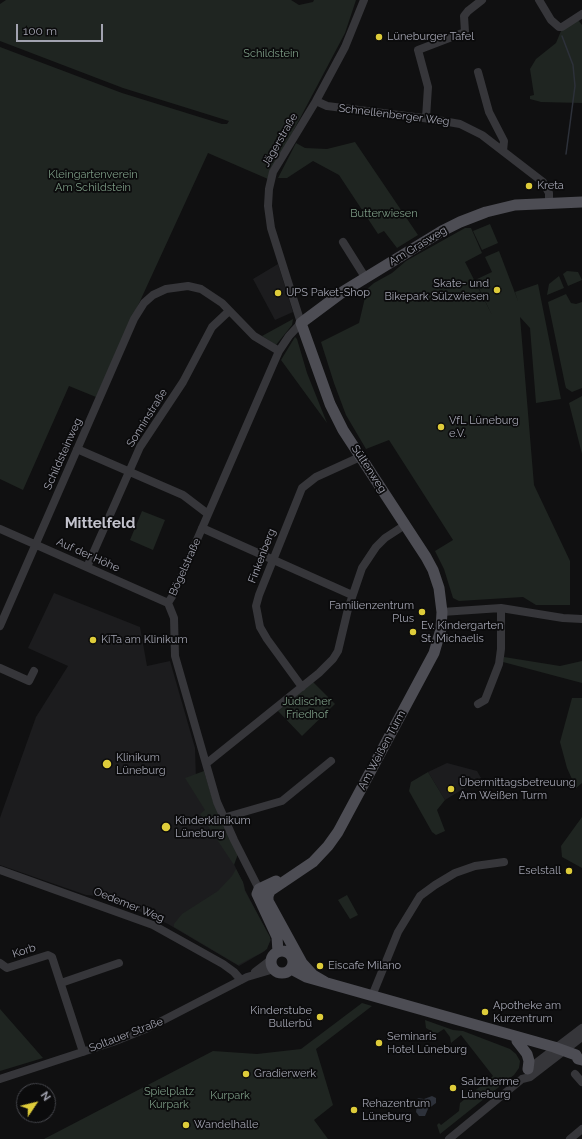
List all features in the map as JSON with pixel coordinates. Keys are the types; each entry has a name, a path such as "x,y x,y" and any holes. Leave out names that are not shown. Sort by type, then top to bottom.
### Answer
{"main road":[{"name":"Am Grasweg","path":"301,323 344,291 442,231 460,222 501,208 549,202"},
{"path":"549,202 582,202"},
{"name":"Sültenweg","path":"301,323 330,404 342,430 433,570 439,588 442,612"},
{"name":"Am Weißen Turm","path":"264,891 296,874 313,862 328,846 345,818 434,653 441,629 442,612"},
{"name":"Bögelstraße","path":"277,958 277,937 258,898 264,891 268,896 268,901 279,924 302,963 313,975 325,982"},
{"name":"Bögelstraße","path":"277,958 279,924"},
{"path":"277,958 293,958 291,969"},
{"name":"Soltauer Straße","path":"277,958 283,973 291,969 306,977 504,1034 556,1051"},
{"name":"Soltauer Straße","path":"504,1034 508,1038 517,1041 556,1051"},
{"path":"517,1041 528,1054 528,1069"},
{"path":"556,1051 576,1055 580,1059"}],"street":[{"name":"Jägerstraße","path":"301,323 271,228 268,212 268,194 273,172 316,101 345,47 364,0"},
{"path":"426,118 428,87 418,50 465,32 464,16 482,0"},
{"path":"539,0 551,20 558,27 562,27 582,14"},
{"path":"478,72 487,108 504,141 504,151"},
{"name":"Schnellenberger Weg","path":"316,101 327,106 426,118 460,124 476,131 543,182 549,193 549,202"},
{"path":"343,242 365,278"},
{"name":"Schildsteinweg","path":"0,626 138,312 153,296 166,289 188,286 201,289 213,296 229,311"},
{"path":"229,311 254,336 279,351"},
{"name":"Sonninstraße","path":"87,567 145,439 184,382 212,327 229,311"},
{"name":"Bögelstraße","path":"264,891 223,818 174,656 174,618 168,603 173,596 279,351 289,336 301,323"},
{"path":"77,449 183,495 208,514"},
{"name":"Finkenberg","path":"302,687 260,627 256,606 273,559 302,488 316,477 360,457"},
{"path":"207,764 327,666 338,651 352,595 362,568 376,547 405,525"},
{"path":"202,528 352,595"},
{"name":"Auf der Höhe","path":"0,529 168,603"},
{"path":"442,612 501,608 563,618 582,619"},
{"path":"478,704 485,700 499,664 501,649 501,608"},
{"path":"0,668 29,681 34,671"},
{"path":"223,818 282,801 331,761"},
{"path":"372,996 391,946 420,896 434,885 455,873 474,866 504,862"},
{"name":"Oedemer Weg","path":"0,870 153,925 223,964 244,979"},
{"name":"Korb","path":"0,963 7,968 48,955 52,957 83,1052"},
{"name":"Soltauer Straße","path":"0,1079 83,1052 148,1028 244,979 277,958"},
{"path":"61,983 119,963"},
{"path":"522,1079 530,1077 582,1028"},
{"path":"449,1139 522,1079 528,1069 556,1051 582,1037"},
{"path":"575,1074 582,1082"},
{"path":"570,1139 582,1129"}],"shaded area":[{"path":"278,264 293,312 275,320 253,279"},
{"name":"Klinikum Lüneburg","path":"54,593 140,627 147,666 170,661 195,748 196,780 208,810 245,890 271,940 265,951 239,966 168,924 149,915 98,896 86,895 0,865 0,818 2,812 36,717 68,666 28,648"},
{"name":"Übermittagsbetreuung Am Weißen Turm","path":"447,763 477,771 481,778 445,800 428,772"},
{"path":"432,1096 436,1098 436,1103 428,1109 425,1116 419,1116 416,1112 417,1105 422,1101 417,1098 424,1099"}],"green space":[{"name":"Kleingartenverein Am Schildstein","path":"6,0 291,0 299,5 313,2 314,0 356,0 345,33 268,179 208,153 96,397 69,386 23,490 0,479 0,47 122,93 222,124 227,124 229,121 123,88 0,41 0,4"},
{"path":"578,20 582,25 582,103 541,102 530,99 530,96 534,95 530,69 536,59 556,43 561,31"},
{"name":"Butterwiesen","path":"355,142 418,235 397,248 384,231 378,234 339,175 313,161 287,178 278,178 296,143 305,148 327,149"},
{"path":"490,224 498,243 482,250 473,231"},
{"name":"VfL Lüneburg e.V.","path":"465,228 471,228 482,253 465,262 492,315 475,280 492,272 485,257 499,251 518,301 515,292 538,284 561,399 536,403 530,328 520,317 534,485 570,561 570,605 536,605 523,597 459,601 453,598 444,569 435,551 453,540 389,440 366,449 346,415 321,342 359,323 367,289 374,283 392,273 406,261"},
{"path":"567,271 578,272 582,280 568,286 563,274"},
{"path":"559,276 564,288 547,295 549,284"},
{"path":"566,294 571,303 576,304 582,302 582,388 572,392 566,388 548,302"},
{"path":"293,319 292,325 276,345 262,336"},
{"path":"295,337 297,339 307,373 327,423 281,360"},
{"path":"582,396 582,454 569,403"},
{"path":"142,511 165,520 153,550 130,540"},
{"path":"504,657 560,666 582,661 582,683 503,662"},
{"name":"Jüdischer Friedhof","path":"313,682 335,704 302,736 278,711"},
{"path":"572,698 582,698 582,783 576,788 567,768 560,742"},
{"path":"204,771 214,804 238,854 234,865 200,814 205,810 185,778"},
{"path":"428,772 445,800 437,810 445,831 436,835 432,832 409,791 411,782"},
{"path":"582,817 582,868 562,857 561,846"},
{"path":"236,869 243,882 245,891 270,937 267,949 238,965 174,927 174,924 182,914 218,891 232,876"},
{"path":"347,895 358,915 350,919 338,900"},
{"name":"Kurpark","path":"362,1003 372,1006 316,1049 333,1105 314,1120 328,1139 44,1139 213,1051 257,1054 301,1049"},
{"path":"0,1009 43,1058 0,1071"},
{"path":"425,1020 453,1030 463,1031 510,1049 516,1054 520,1061 519,1068 514,1075 440,1134 437,1125 439,1123 441,1125 459,1111 460,1103 493,1076 461,1035 451,1043 450,1037 444,1029 436,1034 426,1028"}],"waterway":[{"path":"562,36 573,65 575,86 566,154"}],"place":[{"name":"Lüneburger Tafel","path":"379,37"},
{"name":"Kreta","path":"529,186"},
{"name":"Skate- und Bikepark Sülzwiesen","path":"497,290"},
{"name":"UPS Paket-Shop","path":"278,293"},
{"name":"VfL Lüneburg e.V.","path":"441,427"},
{"name":"Familienzentrum Plus","path":"422,612"},
{"name":"Ev. Kindergarten St. Michaelis","path":"413,632"},
{"name":"KiTa am Klinikum","path":"93,640"},
{"name":"Klinikum Lüneburg","path":"107,764"},
{"name":"Übermittagsbetreuung Am Weißen Turm","path":"451,789"},
{"name":"Kinderklinikum Lüneburg","path":"166,827"},
{"name":"Eselstall","path":"569,871"},
{"name":"Eiscafe Milano","path":"320,966"},
{"name":"Apotheke am Kurzentrum","path":"485,1012"},
{"name":"Kinderstube Bullerbü","path":"320,1017"},
{"name":"Seminaris Hotel Lüneburg","path":"379,1043"},
{"name":"Gradierwerk","path":"246,1074"},
{"name":"Salztherme Lüneburg","path":"453,1088"},
{"name":"Rehazentrum Lüneburg","path":"354,1110"},
{"name":"Wandelhalle","path":"186,1125"}],"district":[{"name":"Mittelfeld","path":"100,523"}],"park label":[{"name":"Schildstein","path":"271,54"},
{"name":"Spielplatz Kurpark","path":"169,1098"}]}
